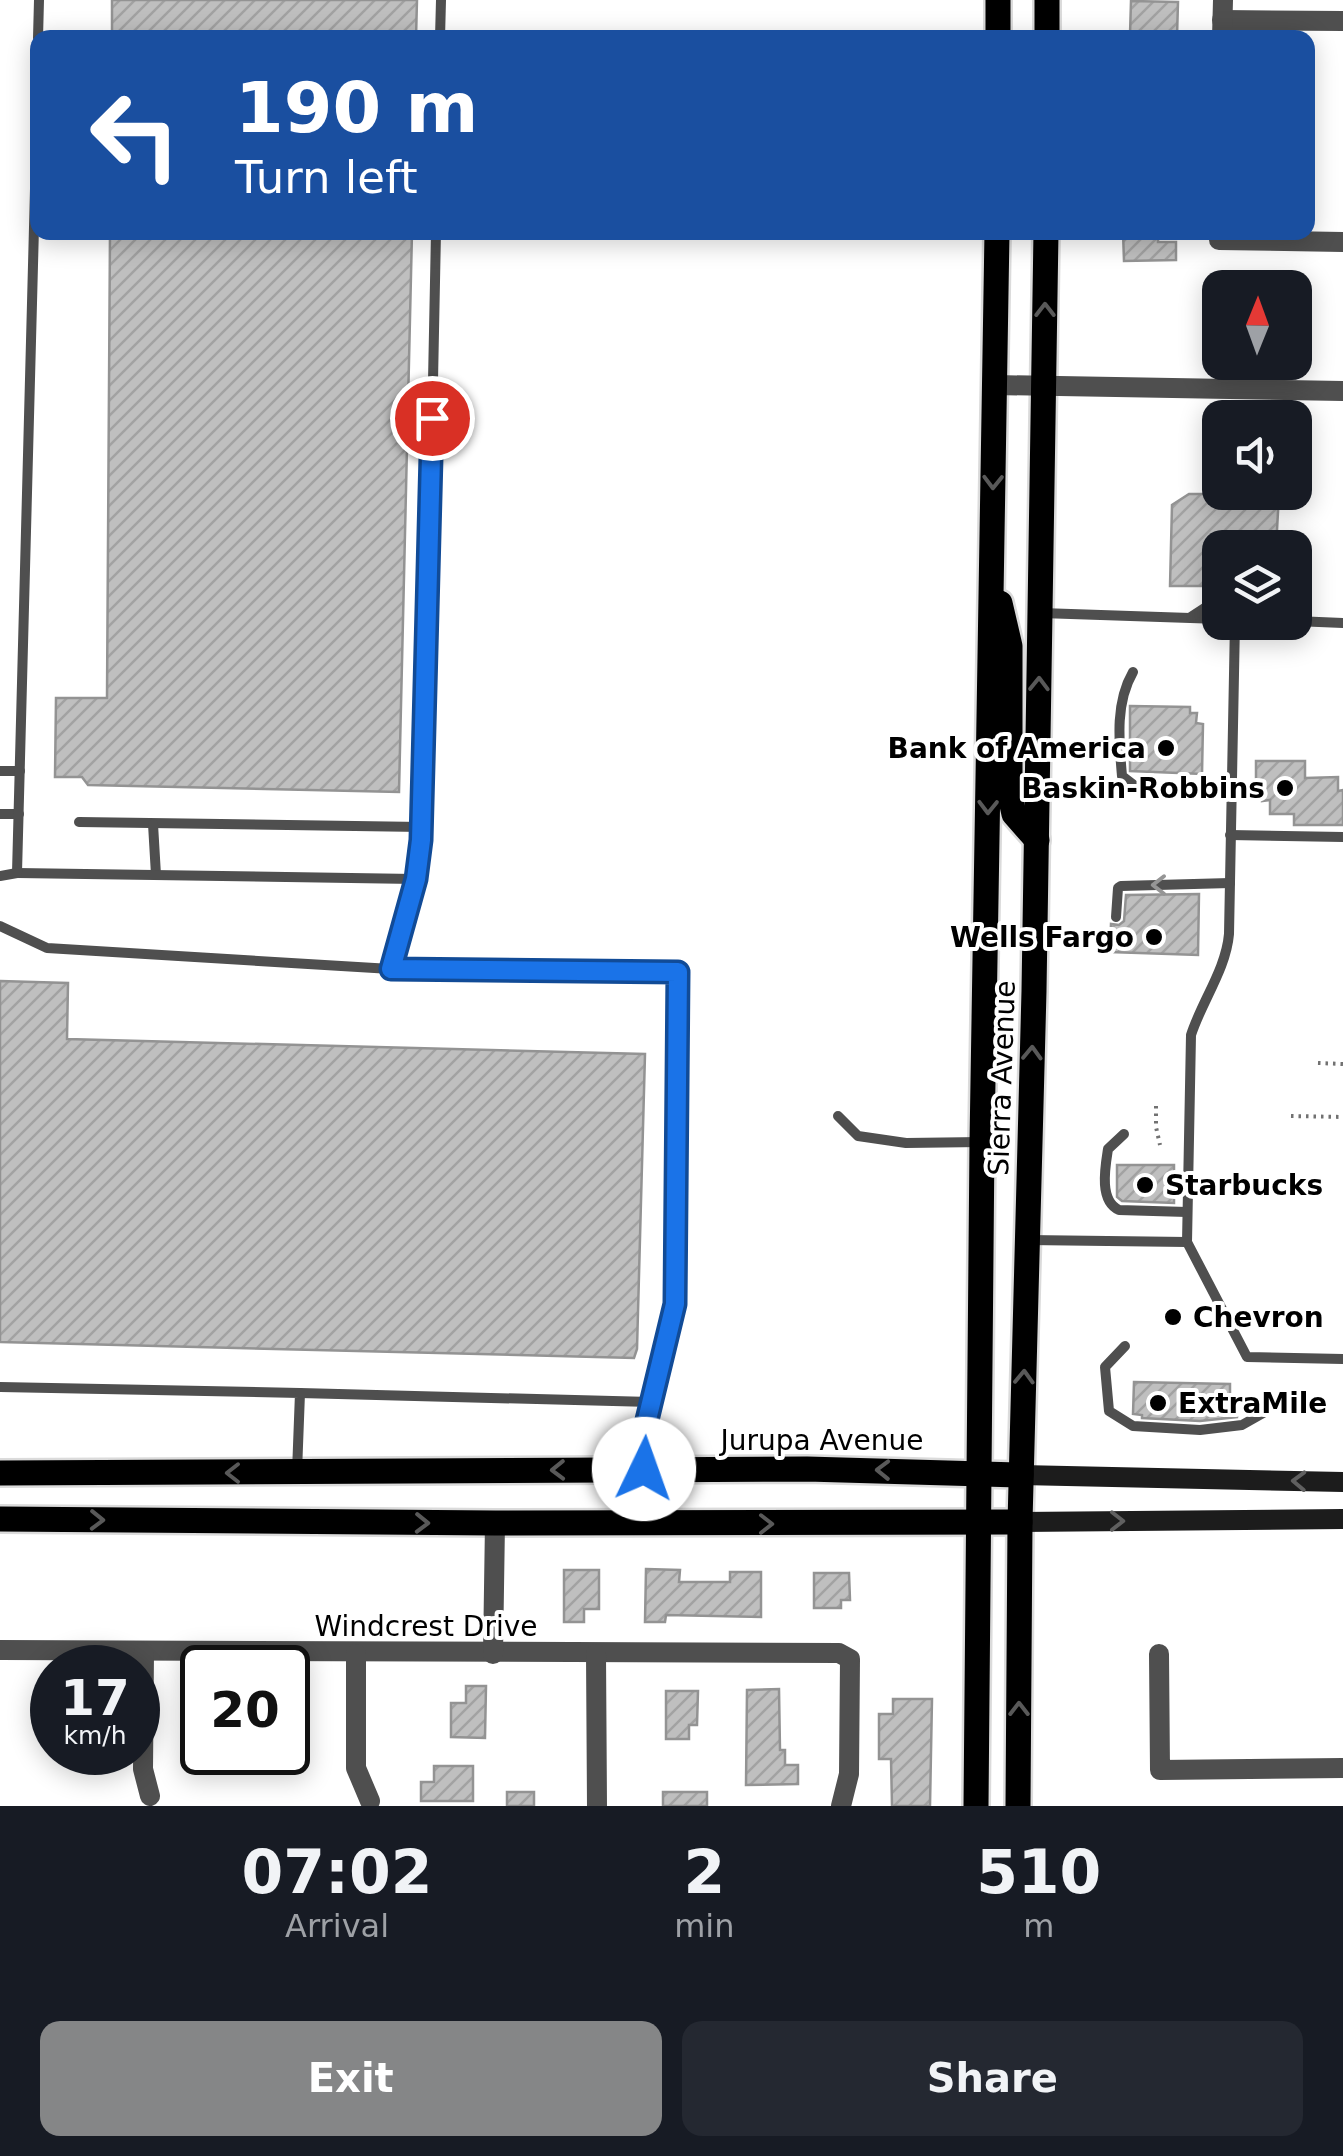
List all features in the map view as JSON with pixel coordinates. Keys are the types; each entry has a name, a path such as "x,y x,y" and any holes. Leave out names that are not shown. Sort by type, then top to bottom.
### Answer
{"main road":[{"path":"998,0 998,30"},
{"path":"1047,30 1048,0"},
{"name":"Sierra Avenue","path":"976,1806 997,240"},
{"name":"Sierra Avenue","path":"1018,1806 1020,1522 1037,840 1046,240"},
{"path":"991,574 1010,646 1010,796 1014,814 1037,840"},
{"name":"Jurupa Avenue","path":"0,1473 644,1469 1343,1482"},
{"path":"0,1519 978,1524 1343,1519"}],"street":[{"path":"1222,19 1343,21"},
{"path":"1302,240 1343,242"},
{"path":"996,385 1343,391"},
{"path":"493,1654 495,1523"},
{"name":"Windcrest Drive","path":"0,1650 30,1650"},
{"name":"Windcrest Drive","path":"160,1652 834,1653 850,1659 849,1774 841,1806"},
{"path":"356,1654 356,1768 370,1801"},
{"path":"596,1654 597,1806"},
{"path":"1160,1654 1160,1770 1343,1768"},
{"path":"145,1775 150,1796"}],"lane":[{"path":"38,30 40,0"},
{"path":"440,30 441,0"},
{"path":"17,873 34,240"},
{"path":"391,969 416,879 422,826 436,240"},
{"path":"1191,618 1202,610"},
{"path":"1040,613 1202,618"},
{"path":"1312,622 1343,623"},
{"path":"1235,640 1228,949 1190,1035 1187,1242 1247,1358 1343,1359"},
{"path":"1133,672 1124,688 1120,709 1122,776 1135,786 1231,788"},
{"path":"0,771 20,771"},
{"path":"0,814 19,814"},
{"path":"80,822 422,826"},
{"path":"153,824 156,875"},
{"path":"1230,835 1343,837"},
{"path":"0,876 17,873 416,879"},
{"path":"1116,917 1121,886 1230,883"},
{"path":"0,926 47,948 391,969 678,972 675,1304 646,1424 644,1469"},
{"path":"838,1116 858,1136 906,1143 982,1142"},
{"path":"1124,1134 1108,1149 1106,1198 1112,1207 1187,1212"},
{"path":"1027,1240 1187,1242"},
{"path":"1125,1346 1105,1367 1109,1411 1133,1426 1200,1430 1242,1425 1266,1412"},
{"path":"0,1387 651,1402"},
{"path":"296,1473 300,1392"}],"path":[{"path":"1318,1063 1343,1064"},
{"path":"1156,1106 1160,1145"},
{"path":"1291,1116 1343,1118"}],"building":[{"path":"112,0 417,0 416,30 112,30"},
{"path":"1131,1 1178,2 1177,30 1130,30"},
{"path":"110,240 412,240 399,792 88,785 82,777 55,777 56,698 107,698"},
{"path":"1123,240 1176,242 1176,260 1124,261"},
{"path":"1189,494 1202,494 1202,510 1278,510 1277,530 1202,530 1202,586 1170,586 1172,505"},
{"name":"Bank of America","path":"1130,706 1190,707 1190,713 1197,713 1196,723 1203,724 1202,774 1130,771"},
{"path":"1256,761 1305,761 1305,778 1338,777 1338,791 1343,790 1343,825 1294,825 1294,814 1270,814 1270,800 1262,801 1262,782 1256,782"},
{"name":"Wells Fargo","path":"1199,894 1198,955 1110,952 1111,924 1124,921 1126,895"},
{"path":"0,981 68,983 67,1039 645,1054 634,1358 0,1342"},
{"name":"Starbucks","path":"1117,1165 1174,1165 1174,1203 1122,1201 1117,1197"},
{"path":"1134,1382 1230,1384 1230,1402 1238,1402 1237,1417 1200,1421 1142,1418 1133,1414"},
{"path":"646,1569 680,1570 679,1582 730,1582 730,1572 761,1572 761,1617 666,1615 665,1622 645,1622"},
{"path":"564,1570 599,1570 599,1609 584,1609 584,1622 564,1622"},
{"path":"814,1573 849,1573 850,1600 841,1600 841,1608 814,1608"},
{"path":"466,1686 486,1686 485,1738 451,1737 451,1703 466,1703"},
{"path":"779,1689 780,1750 785,1750 785,1765 798,1765 798,1784 746,1785 747,1690"},
{"path":"666,1691 698,1691 697,1725 689,1725 689,1739 666,1739"},
{"path":"893,1699 932,1699 930,1806 892,1806 891,1759 879,1759 879,1714 893,1714"},
{"path":"434,1766 473,1766 473,1801 421,1801 421,1782 434,1782"},
{"path":"507,1792 534,1792 534,1806 507,1806"},
{"path":"663,1792 707,1792 707,1806 663,1806"}],"place":[{"name":"Bank of America","path":"1166,748"},
{"name":"Baskin-Robbins","path":"1285,788"},
{"name":"Wells Fargo","path":"1154,937"},
{"name":"Starbucks","path":"1145,1185"},
{"name":"Chevron","path":"1173,1317"},
{"name":"ExtraMile","path":"1158,1403"}],"route":[{"path":"432,418 421,840 416,879 391,969 678,972 675,1304 646,1424 644,1469"}]}
